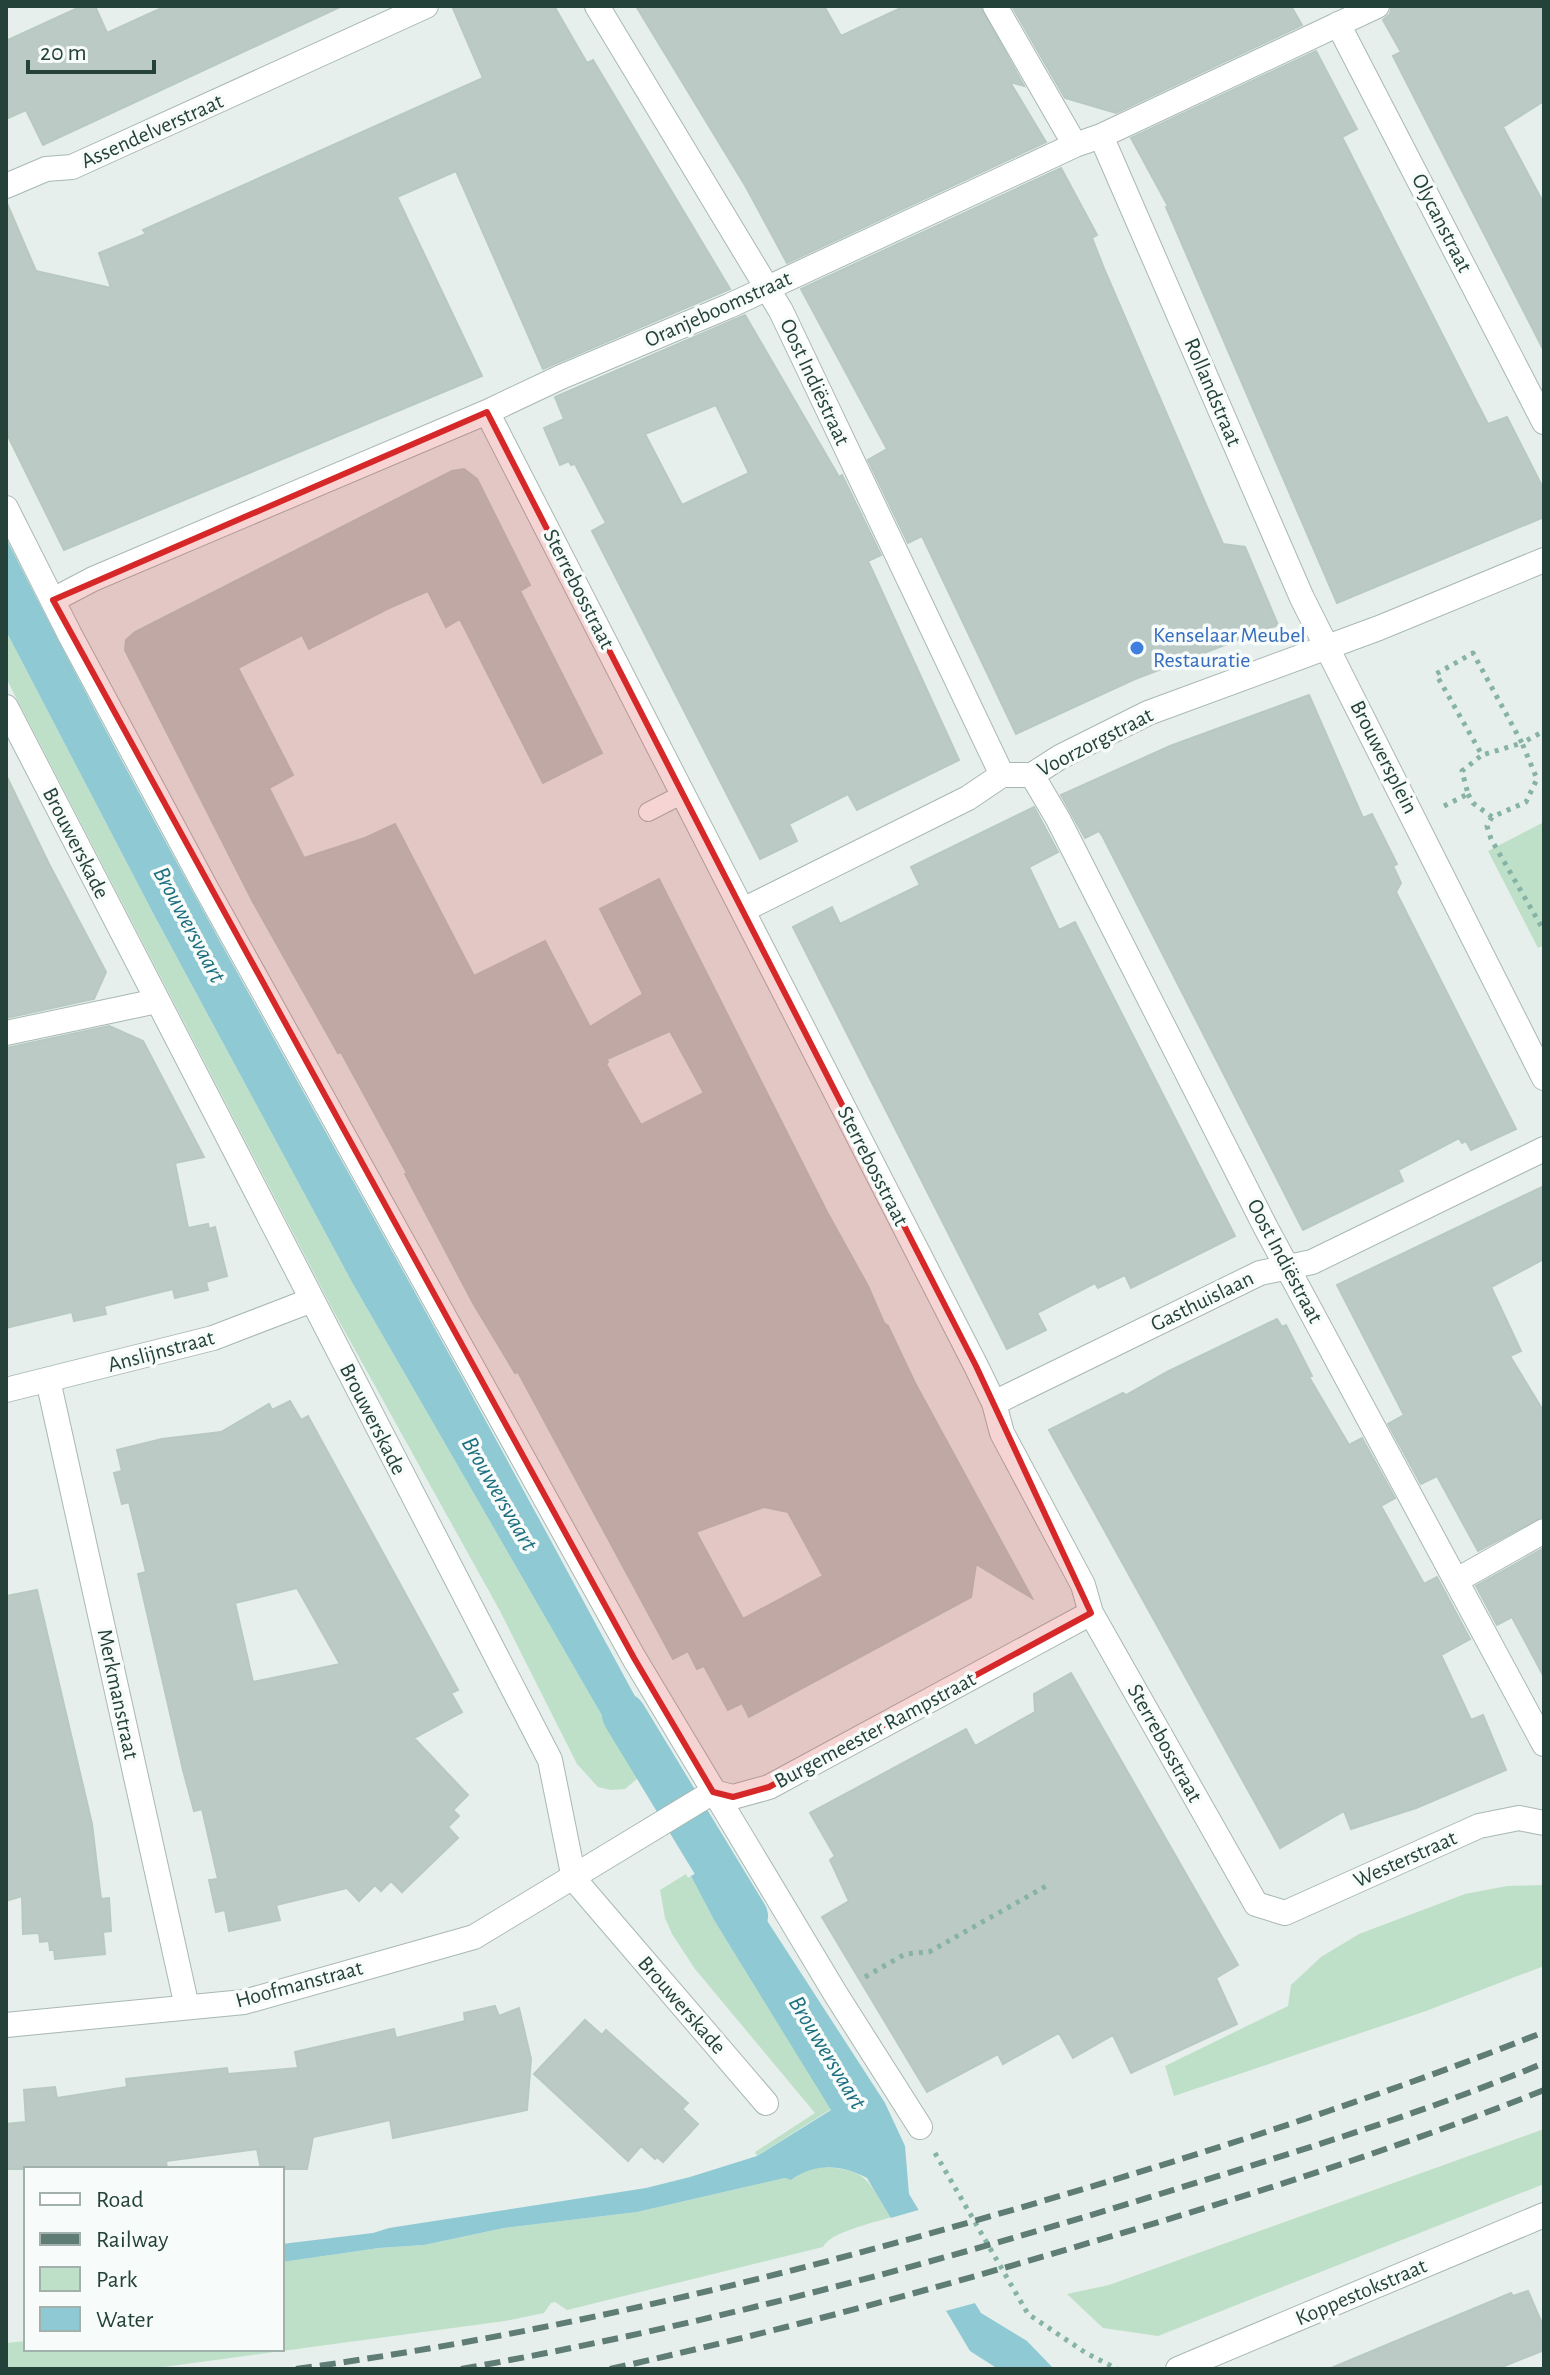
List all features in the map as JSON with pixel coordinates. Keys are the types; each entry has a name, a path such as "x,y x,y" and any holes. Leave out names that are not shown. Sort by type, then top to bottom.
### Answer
{"street":[{"name":"Assendelverstraat","path":"6,186 46,169 72,167 426,6"},
{"name":"Oost Indiëstraat","path":"597,6 788,325 1002,775"},
{"path":"995,6 1075,145"},
{"name":"Oranjeboomstraat","path":"53,600 93,579 767,289 1377,6"},
{"name":"Olycanstraat","path":"1338,24 1544,422"},
{"name":"Rollandstraat","path":"1101,136 1326,647"},
{"name":"Sterrebosstraat","path":"487,412 994,1403 1002,1433 1083,1585 1091,1613 1239,1877 1256,1904 1269,1908"},
{"path":"6,508 206,888 573,1549 705,1797 920,2127"},
{"path":"1326,647 1544,560"},
{"name":"Voorzorgstraat","path":"1002,775 1032,775 1060,757 1148,713 1326,647"},
{"name":"Brouwersplein","path":"1326,647 1544,1078"},
{"name":"Brouwerskade","path":"6,707 550,1760 574,1879 766,2103"},
{"path":"743,910 968,798 1002,775"},
{"name":"Oost Indiëstraat","path":"1032,775 1058,819 1287,1267 1544,1744"},
{"path":"6,1033 157,1001"},
{"name":"Gasthuislaan","path":"994,1403 1260,1273 1312,1262 1544,1149"},
{"name":"Anslijnstraat","path":"6,1390 213,1338 312,1300"},
{"name":"Merkmanstraat","path":"48,1380 187,2007"},
{"path":"1457,1580 1544,1531"},
{"name":"Burgemeester Rampstraat","path":"705,1797 733,1797 769,1787 1091,1613"},
{"path":"574,1879 705,1797"},
{"name":"Westerstraat","path":"1269,1908 1285,1913 1479,1826 1519,1818 1544,1823"},
{"name":"Hoofmanstraat","path":"6,2025 244,2002 474,1937 574,1879"},
{"name":"Koppestokstraat","path":"1178,2369 1544,2215"}],"lane":[{"path":"648,812 683,794"}],"path":[{"path":"1482,755 1436,674 1473,653 1522,743 1537,779 1526,802 1492,817 1487,826 1491,839 1544,931"},
{"path":"1492,817 1473,803 1462,771 1482,755 1522,743 1544,731"},
{"path":"1416,821 1468,794"},
{"path":"835,1993 905,1954 929,1952 1048,1885"},
{"path":"920,2127 1028,2314 1086,2353 1117,2369"}],"highlighted area":[{"path":"487,412 976,1366 1091,1613 769,1787 733,1797 713,1792 634,1658 53,600"}],"green space":[{"path":"6,631 153,913 353,1284 638,1778 625,1789 598,1787 577,1764 500,1611 334,1312 6,678"},
{"path":"1544,822 1544,945 1538,948 1488,851"},
{"path":"686,1874 688,1878 691,1876 714,1920 831,2109 757,2156 755,2152 815,2113 695,1969 672,1934 665,1918 660,1890"},
{"path":"1544,1885 1544,1966 1426,2011 1174,2096 1165,2066 1288,2006 1291,1985 1321,1957 1359,1934 1465,1894 1507,1886"},
{"path":"1544,2129 1544,2184 1158,2336 1103,2328 1067,2294 1109,2285"},
{"path":"837,2168 858,2174 871,2186 891,2217 843,2232 823,2247 567,2310 555,2302 544,2313 505,2321 284,2351 284,2262 424,2245 504,2228 637,2212 785,2178 791,2180 805,2170"},
{"path":"24,2341 24,2351 282,2351 149,2369 6,2369 6,2343"}],"water":[{"path":"6,538 154,821 477,1404 669,1759 638,1778 353,1284 153,913 6,631"},
{"path":"726,1857 885,2103 905,2146 909,2194 981,2313 1027,2341 1054,2369 998,2369 970,2351 867,2178 838,2168 819,2168 791,2180 785,2178 637,2212 504,2228 424,2245 284,2262 284,2244 373,2233 646,2188 690,2177 757,2156 831,2110 714,1920 691,1876"}],"pier":[{"path":"922,2209 979,2302 942,2312 887,2219"}],"building":[{"path":"82,6 95,6 107,33 166,6 342,6 43,145 26,110 6,119 6,41"},
{"path":"452,6 554,6 587,63 593,60 730,289 543,369 456,171 397,197 482,376 64,550 6,432 6,201 36,271 111,288 99,253 146,234 143,230 483,78"},
{"path":"636,6 824,6 841,36 905,6 980,6 1024,86 1010,82 1046,142 787,263 746,187"},
{"path":"1012,6 1291,6 1302,25 1116,113 1065,98"},
{"path":"1392,6 1544,6 1544,101 1503,127 1544,204 1544,351 1393,56 1401,52 1383,20 1390,14"},
{"path":"1316,51 1357,129 1342,137 1488,424 1507,417 1544,490 1544,517 1337,603 1168,206 1131,138"},
{"path":"1061,168 1097,235 1092,238 1105,271 1223,544 1245,547 1278,625 1135,679 1016,734 922,536 908,543 868,460 887,449 801,289"},
{"path":"745,315 839,477 842,475 881,555 868,561 959,760 857,810 848,794 789,824 797,841 760,859 592,531 606,523 575,464 571,465 569,461 560,465 544,428 564,419 555,397","holes":["716,405 749,473 682,505 645,434"]},
{"path":"464,469 477,479 530,585 520,591 602,753 543,783 460,619 446,627 428,591 309,649 302,635 238,668 293,775 269,788 304,858 365,838 395,824 474,976 545,941 590,1027 643,994 600,909 659,879 915,1383 1032,1598 976,1564 971,1597 749,1717 742,1703 728,1710 704,1666 697,1669 688,1651 673,1659 518,1372 515,1373 473,1303 341,1052 338,1053 253,902 125,650 126,640 135,632 452,471","holes":["670,1031 704,1093 641,1125 606,1064 607,1059","764,1507 788,1512 823,1576 743,1619 696,1532"]},
{"path":"1309,695 1363,818 1372,814 1397,864 1393,866 1401,883 1396,892 1516,1129 1471,1150 1466,1141 1462,1143 1459,1138 1398,1170 1403,1181 1303,1230 1103,837 1099,831 1085,838 1061,795 1170,746"},
{"path":"6,775 106,972 94,999 6,1018"},
{"path":"1034,807 1058,852 1029,867 1059,930 1075,922 1235,1236 1131,1288 1125,1275 1098,1288 1095,1283 1037,1313 1046,1330 1007,1349 793,927 832,907 840,924 920,885 911,867"},
{"path":"109,1026 143,1041 204,1157 175,1163 188,1228 208,1224 209,1229 215,1227 227,1276 206,1282 208,1290 175,1298 173,1289 104,1306 106,1314 74,1321 72,1312 6,1328 6,1048"},
{"path":"1544,1186 1544,1259 1491,1287 1521,1351 1510,1356 1544,1412 1544,1516 1478,1551 1437,1476 1421,1484 1388,1424 1404,1415 1337,1285"},
{"path":"1277,1319 1282,1327 1286,1325 1312,1376 1309,1377 1349,1445 1362,1438 1395,1498 1381,1506 1424,1584 1437,1577 1470,1639 1441,1655 1471,1720 1483,1715 1506,1770 1416,1808 1351,1829 1344,1811 1280,1848 1049,1430"},
{"path":"290,1401 301,1420 308,1416 458,1690 451,1693 462,1712 414,1738 468,1795 453,1810 459,1816 448,1827 458,1838 402,1892 391,1881 381,1891 375,1885 359,1901 347,1888 276,1905 280,1920 229,1931 225,1910 216,1912 209,1880 218,1879 202,1809 194,1811 183,1770 138,1574 146,1572 129,1502 122,1504 114,1473 122,1471 117,1450 162,1439 221,1432 269,1404 272,1410","holes":["297,1588 340,1664 253,1682 235,1603"]},
{"path":"1544,1548 1544,1677 1512,1617 1497,1625 1476,1586"},
{"path":"37,1590 92,1824 101,1899 109,1898 111,1931 103,1932 105,1954 55,1959 49,1941 40,1942 39,1933 23,1934 22,1896 6,1901 6,1596"},
{"path":"1071,1673 1238,1965 1216,1978 1237,2024 1131,2073 1113,2035 1073,2058 1059,2033 1003,2064 998,2054 927,2092 822,1917 849,1901 830,1860 835,1856 810,1813 966,1729 975,1746 1035,1712 1034,1694"},
{"path":"495,2006 499,2016 519,2008 531,2059 527,2110 393,2138 390,2120 313,2137 307,2169 261,2167 257,2149 166,2161 167,2167 6,2169 6,2124 26,2122 24,2090 55,2087 57,2098 127,2087 126,2079 227,2068 228,2074 298,2068 295,2052 394,2029 396,2038 465,2021 464,2013"},
{"path":"585,2020 602,2035 606,2030 688,2103 682,2109 698,2124 663,2162 641,2146 628,2161 534,2074"},
{"path":"1528,2291 1544,2328 1544,2350 1497,2369 1329,2369 1511,2293 1513,2296"}],"waterway":[{"name":"Brouwersvaart","path":"624,1715 746,1916"}],"railway":[{"path":"296,2369 571,2322 750,2281 929,2234 1349,2104 1544,2032"},
{"path":"461,2369 726,2314 987,2245 1354,2133 1544,2063"},
{"path":"610,2369 857,2308 1158,2222 1380,2151 1544,2090"}],"place":[{"name":"Kenselaar Meubel Restauratie","path":"1137,648"}]}
